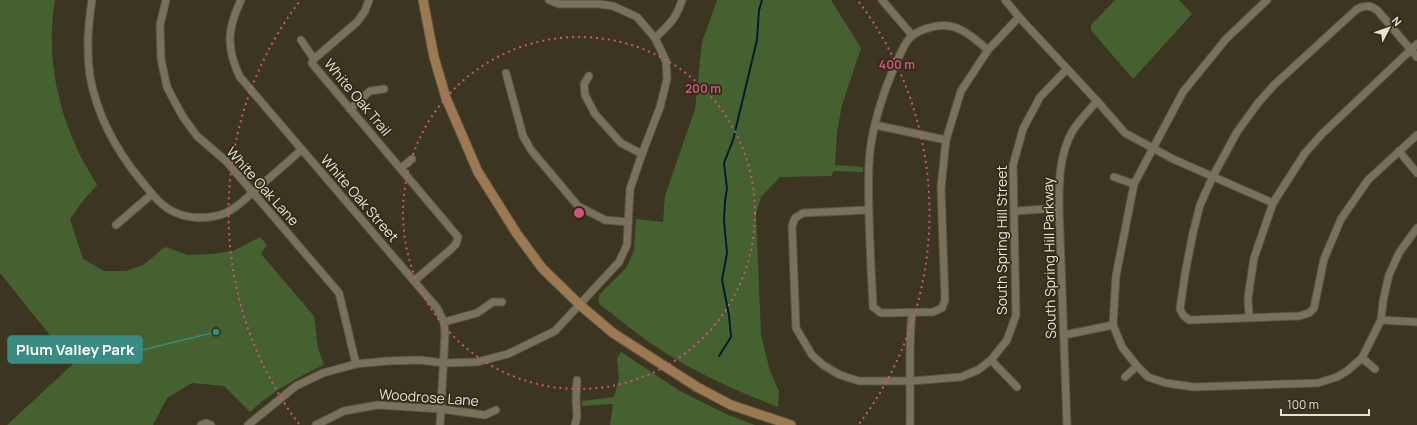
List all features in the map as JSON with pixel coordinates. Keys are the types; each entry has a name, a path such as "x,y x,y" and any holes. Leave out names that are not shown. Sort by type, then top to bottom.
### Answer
{"main road":[{"path":"423,0 434,56 446,98 478,172 542,268 580,305 613,333 697,387 731,405 791,425"}],"street":[{"path":"92,0 88,28 88,59 90,76 103,121 129,167 152,194 173,211 185,216 197,218 216,216 229,211 301,150"},
{"name":"White Oak Lane","path":"166,0 160,25 160,44 164,73 168,87 177,106 190,127 206,144 226,160 339,293 356,364"},
{"name":"White Oak Street","path":"241,0 234,16 229,34 231,57 244,84 437,308 444,322 444,363 440,425"},
{"path":"314,59 357,22 365,11 369,0"},
{"path":"248,425 296,386 323,373 356,364 420,360 444,363 477,362 508,354 555,331 619,262 627,245 630,189 660,108 668,79 666,61 655,38 636,17 613,3 559,4 548,0"},
{"path":"655,38 669,25 678,13 682,0"},
{"path":"882,0 912,36"},
{"path":"1005,0 1019,17 1098,101 1125,133 1172,158 1273,203"},
{"path":"1267,0 1226,39 1183,92 1134,184 1116,276 1113,325 1122,347 1148,377 1166,383 1194,387 1318,384 1337,377 1362,358 1381,320 1383,301 1389,275 1399,253 1417,228"},
{"path":"1417,57 1372,6 1364,6 1357,9 1274,85 1258,103 1237,132 1213,176 1200,205 1193,233 1180,309 1183,315 1189,320 1299,316 1309,313 1314,308 1324,260 1341,219 1368,180 1417,135"},
{"path":"988,50 966,33 949,26 929,27 912,36 904,46 886,89 875,125 869,162 868,210 873,307 881,313 932,312 942,308 944,300 941,188 946,140 961,91 988,50 1019,17"},
{"name":"White Oak Trail","path":"301,40 314,59 312,63 315,67 458,237 456,244 414,281"},
{"path":"1249,317 1248,298 1254,258 1273,203 1305,153 1322,134 1417,44"},
{"name":"South Spring Hill Street","path":"868,210 804,213 795,218 792,226 796,328 812,355 823,365 840,375 859,381 911,381 961,377 978,370 991,360 1007,340 1016,315 1013,165 1023,129 1040,97 1067,69"},
{"path":"506,73 524,136 531,150 578,206 605,220 628,222"},
{"path":"589,76 584,84 584,95 595,114 620,143 642,154"},
{"path":"350,109 370,91 384,89"},
{"name":"South Spring Hill Parkway","path":"1067,425 1059,208 1060,176 1064,150 1073,131 1080,120 1098,101"},
{"path":"875,125 946,140"},
{"path":"1399,151 1417,173"},
{"path":"400,168 412,159"},
{"path":"1114,178 1134,184"},
{"path":"116,224 152,194"},
{"path":"1015,211 1059,208"},
{"path":"444,322 477,313 493,302 502,302"},
{"path":"910,425 910,339 912,313"},
{"path":"1381,320 1417,322"},
{"path":"1064,335 1113,325"},
{"path":"1362,358 1374,369"},
{"path":"991,360 1017,387"},
{"path":"1125,377 1137,366"},
{"path":"575,425 577,417 577,380"},
{"name":"Woodrose Lane","path":"316,425 344,411 378,405 441,409 485,415 496,410"},
{"path":"201,425 206,423 211,425"}],"green space":[{"path":"0,0 55,0 52,39 55,78 59,97 71,135 81,157 97,185 70,219 83,259 104,271 126,271 143,265 165,247 188,255 212,254 233,251 260,237 267,245 261,254 314,316 318,348 324,365 285,386 250,412 224,386 192,383 167,398 153,425 7,425 73,364 0,273"},
{"path":"717,0 831,0 861,48 842,105 837,132 835,165 863,167 863,172 833,171 832,176 780,177 761,197 756,214 761,335 770,371 779,391 778,407 729,387 682,363 645,339 599,304 599,295 626,268 634,250 636,219 663,222 665,196 695,109 702,42"},
{"path":"1115,0 1179,0 1192,14 1133,79 1091,30 1091,25"},
{"path":"621,352 680,391 726,414 755,425 610,425 613,404 582,406 582,401 614,397 619,378 617,358"}],"waterway":[{"path":"719,356 731,337 729,315 722,280 727,253 724,221 727,189 724,163 733,140 757,40 759,10 762,0"}],"place":[{"name":"Plum Valley Park","path":"216,332"}]}
